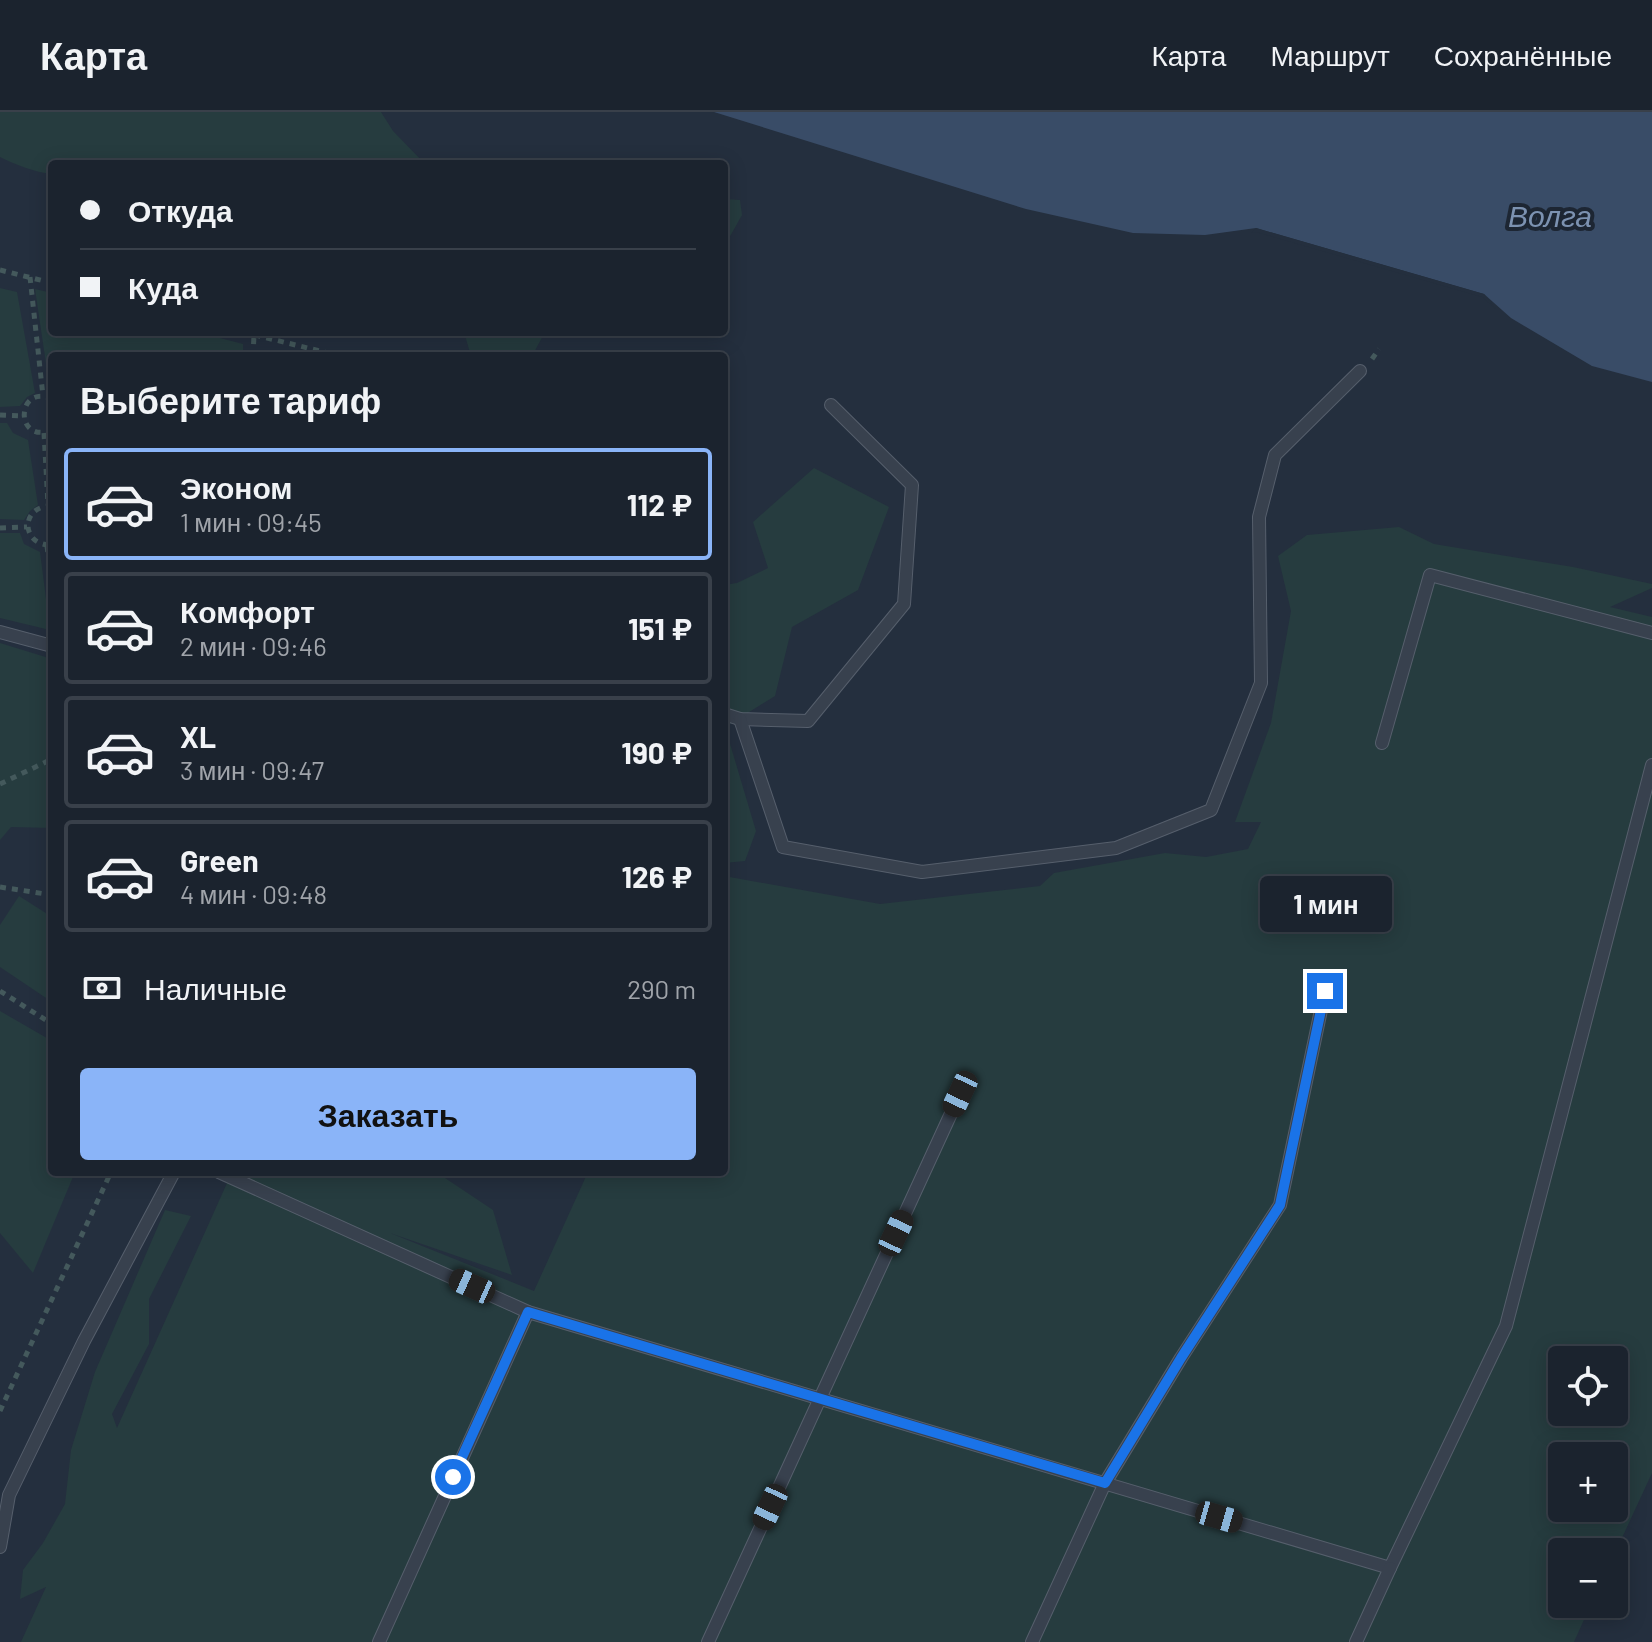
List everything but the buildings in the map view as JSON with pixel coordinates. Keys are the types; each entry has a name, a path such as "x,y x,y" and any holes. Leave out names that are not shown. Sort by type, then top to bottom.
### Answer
{"lane":[{"path":"740,719 783,847 922,872 1116,848 1211,810 1261,683 1259,517 1275,455 1360,371"},
{"path":"728,715 740,719 808,721 904,604 912,485 831,405"},
{"path":"1382,743 1430,575 1652,633"},
{"path":"0,632 48,645"},
{"path":"1356,1642 1506,1326 1652,765"},
{"path":"1032,1642 1105,1483 1280,1205 1325,991"},
{"path":"708,1642 960,1094"},
{"path":"0,1547 4,1493 172,1176"},
{"path":"228,1176 528,1312 1390,1568"},
{"path":"379,1642 528,1312"}],"path":[{"path":"0,270 48,282"},
{"path":"30,277 43,396"},
{"path":"258,336 324,352"},
{"path":"48,398 31,399 23,416 33,430 48,432"},
{"path":"0,415 23,416"},
{"path":"44,433 48,482"},
{"path":"48,506 36,509 27,527 34,540 48,544"},
{"path":"0,528 27,527"},
{"path":"0,784 48,761"},
{"path":"0,887 48,894"},
{"path":"0,991 48,1021"},
{"path":"0,1411 109,1176"}],"green space":[{"path":"0,112 381,112 393,131 421,160 48,160 48,173 0,157"},
{"path":"728,199 740,200 742,215 728,240"},
{"path":"0,288 17,292 35,393 20,406 0,407"},
{"path":"35,289 48,292 48,336 212,336 243,344 243,352 48,352 48,377"},
{"path":"465,336 543,336 534,352 470,352"},
{"path":"0,423 7,423 13,433 28,440 38,505 24,520 0,519"},
{"path":"814,468 889,507 858,590 792,627 775,696 728,725 728,584 768,568 753,522"},
{"path":"1399,527 1434,544 1573,567 1652,584 1652,588 1610,607 1652,617 1652,1473 1622,1538 1548,1538 1548,1618 1585,1618 1574,1642 21,1642 46,1587 20,1599 23,1570 65,1504 71,1450 95,1372 165,1210 191,1216 149,1299 149,1344 112,1414 117,1428 230,1176 442,1176 493,1210 512,1275 390,1233 534,1291 586,1176 728,1176 728,877 880,904 1040,886 1054,873 1165,853 1206,857 1248,849 1261,822 1235,822 1271,723 1291,611 1278,556 1307,535"},
{"path":"0,533 20,533 24,544 40,552 48,630 0,618"},
{"path":"0,643 48,658 48,828 11,827 0,840"},
{"path":"728,737 756,831 745,861 728,863"},
{"path":"19,896 48,914 48,999 0,967 0,925"},
{"path":"0,1011 48,1039 48,1176 73,1176 33,1273 0,1233"}],"water":[{"name":"Волга","path":"714,112 1652,112 1652,382 1592,366 1511,318 1484,294 1256,228 1205,235 1133,233 1026,209"}],"pier":[{"path":"1256,228 1484,294 1496,309 1482,297 1251,233"}],"route":[{"path":"453,1477 528,1312 1105,1483 1280,1205 1325,991"}]}
